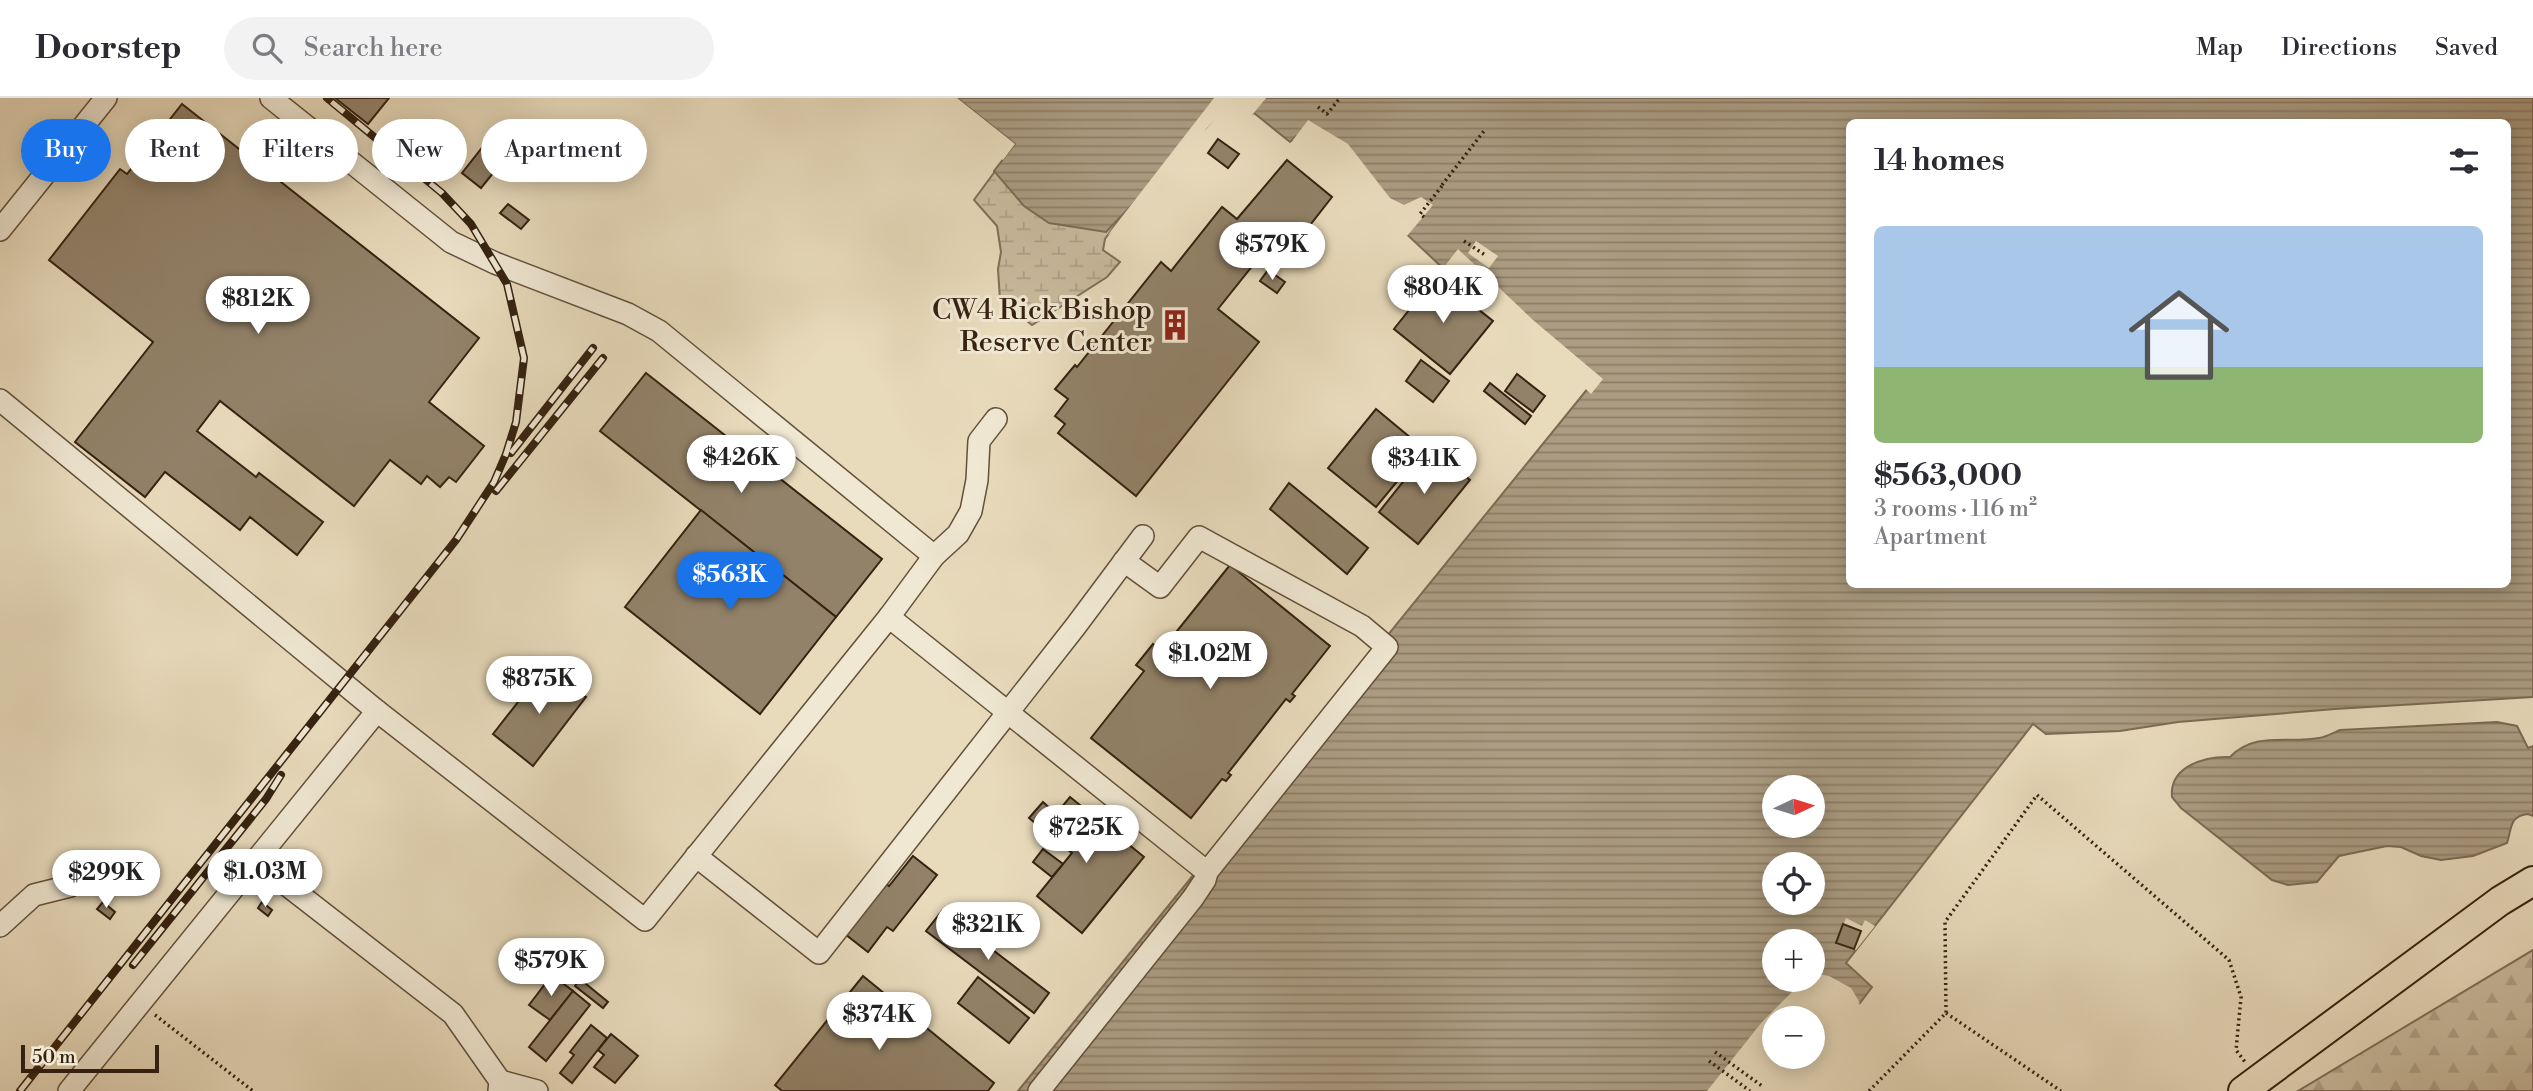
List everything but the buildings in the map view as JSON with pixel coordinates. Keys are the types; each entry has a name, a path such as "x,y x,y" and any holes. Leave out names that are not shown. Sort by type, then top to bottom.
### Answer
{"main road":[{"path":"2251,1086 2500,901 2533,881"}],"street":[{"path":"0,230 106,98"},
{"path":"271,98 451,242 495,263 628,314 659,331 934,556"},
{"path":"0,400 377,711 645,920 889,617 934,556 958,534 971,511 977,480 979,441 996,419"},
{"path":"696,856 819,953 1143,536"},
{"path":"1039,1091 1194,898 1207,872 1387,647 1362,626 1199,537 1160,587 1124,561"},
{"path":"889,617 1207,872"},
{"path":"69,1091 377,711"},
{"path":"256,860 453,1014 500,1086 537,1091"},
{"path":"0,926 34,895 70,886"}],"path":[{"path":"1318,107 1327,114 1340,98"},
{"path":"1424,217 1420,214 1484,131"},
{"path":"1443,185 1453,171"},
{"path":"1464,241 1485,255"},
{"path":"1869,1091 1946,1013 1944,922 2037,795 2229,960 2241,997 2236,1049 2251,1086"},
{"path":"140,1003 253,1091"},
{"path":"1946,1013 2061,1091"},
{"path":"1715,1052 1762,1086"},
{"path":"1709,1061 1750,1091"}],"green space":[{"path":"957,98 1135,198 1105,239 1103,250 1120,262 1107,277 1032,325 1000,300 998,269 1001,252 997,226 974,200 1015,144"},
{"path":"2533,950 2533,1091 2298,1091"}],"shaded area":[{"path":"957,98 2533,98 2533,697 2335,709 2178,722 2120,731 2046,734 2033,724 1846,963 1872,987 1860,1003 1848,992 1829,992 1799,1006 1762,1006 1762,1046 1743,1091 1018,1091 1589,387 1531,332 1447,272 1366,196 1296,136 1290,142 1254,113 1237,121 1226,107 1106,232 1049,223 1024,206 994,171 1015,144"},
{"path":"2497,722 2517,726 2528,748 2533,746 2533,816 2522,815 2514,820 2507,843 2473,856 2441,860 2421,856 2401,847 2387,846 2339,856 2317,882 2288,885 2272,880 2181,808 2172,797 2176,778 2183,770 2210,758 2230,757 2240,749 2261,741 2319,738 2340,730"}],"pier":[{"path":"0,98 45,98 27,119 21,119 21,126 0,150"},
{"path":"953,98 957,98 1015,144 1003,160 1000,158 1010,145"},
{"path":"1214,98 1266,98 1249,119 1238,124 1234,123 1225,111 1206,129 1178,175 1107,236"},
{"path":"1308,120 1348,144 1390,198 1404,205 1421,197 1433,205 1407,236 1393,227 1364,198 1293,140"},
{"path":"1476,241 1498,256 1489,268 1468,253"},
{"path":"1458,249 1533,320 1603,379 1591,394 1529,335 1441,271"},
{"path":"1846,918 1862,926 1865,920 1875,926 1856,950 1836,943"},
{"path":"1825,975 1851,988 1860,1003 1847,996 1830,995 1814,1006 1778,1006 1792,992 1825,992"},
{"path":"1762,1022 1764,1069 1747,1091 1707,1091"}],"railway":[{"path":"20,1091 456,540 494,482 516,422 524,358 507,284 471,224 442,193 327,98"},
{"path":"511,453 593,348"},
{"path":"496,491 603,358"},
{"path":"133,965 266,799 281,775"}],"place":[{"name":"CW4 Rick Bishop Reserve Center","path":"1175,325"}]}
